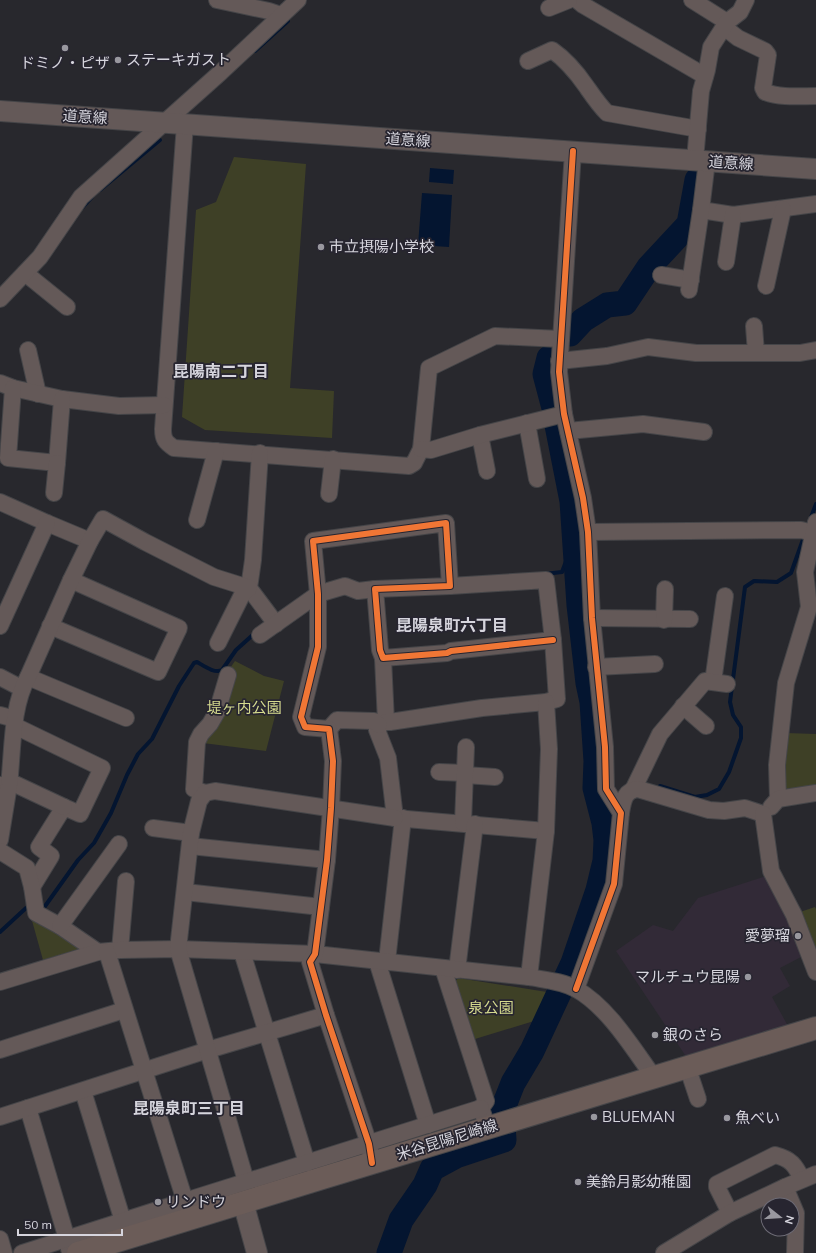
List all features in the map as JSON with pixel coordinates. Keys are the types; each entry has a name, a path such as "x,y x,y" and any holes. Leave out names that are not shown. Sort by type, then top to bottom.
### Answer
{"main road":[{"name":"米谷昆陽尼崎線","path":"72,1248 126,1229 370,1154 653,1076 816,1028"}],"street":[{"path":"217,0 281,15"},
{"path":"0,299 40,257 81,197 298,0"},
{"path":"549,8 569,0"},
{"path":"577,0 583,5 705,76"},
{"path":"692,0 725,24 738,38 765,51 768,55 763,88 765,92 771,95 816,96"},
{"path":"661,275 690,285 700,253 702,210 701,160 698,129 701,91 711,47 725,24 740,12 746,0"},
{"path":"528,61 552,50 559,55 586,85 599,105 608,113 698,129"},
{"name":"道意線","path":"0,111 816,169"},
{"path":"185,124 164,405 163,437 167,444 174,448 260,453 409,466 414,463 420,449 429,368 495,336 560,339"},
{"path":"574,151 560,339 559,372 564,414 583,498 588,532 592,618 605,747 606,789 621,813"},
{"path":"702,210 733,215 816,204"},
{"path":"771,280 783,209"},
{"path":"726,262 733,215"},
{"path":"25,273 68,307"},
{"path":"754,326 756,353"},
{"path":"559,361 607,356 648,347 696,353 800,353 816,350"},
{"path":"28,350 38,394"},
{"path":"57,463 8,458 6,386 62,399 119,406 164,405"},
{"path":"54,493 62,399"},
{"path":"420,449 431,450 480,435 564,414"},
{"path":"527,423 537,479"},
{"path":"568,431 643,424 704,432"},
{"path":"480,435 487,471"},
{"path":"197,520 216,451"},
{"path":"218,643 243,593 249,588 253,560 260,453"},
{"path":"329,494 333,459"},
{"path":"0,502 47,524 90,541"},
{"path":"0,840 4,785 15,722 24,682 71,580 90,541 103,519 145,542 214,576 249,588 276,624"},
{"path":"329,730 305,727 301,717 318,647 318,594 313,541 446,522 450,586"},
{"path":"0,624 47,524"},
{"path":"588,532 801,530 814,527 805,572 809,607 786,683 777,765 778,799"},
{"path":"50,626 158,672 179,628 71,580"},
{"path":"260,635 318,594 345,586 358,591 546,580 553,640 557,699 546,702 482,708 383,723 374,721 337,720 329,730 333,761 327,860 315,954 310,962 370,1154"},
{"path":"664,620 665,589"},
{"path":"375,590 380,650 383,658 383,723 377,730 388,758 399,818 382,961 428,1126"},
{"path":"568,986 614,884 624,797 632,790 660,734 683,706 705,681 720,683 725,596"},
{"path":"592,618 690,620"},
{"path":"383,658 447,653 451,650 553,640"},
{"path":"596,667 655,664"},
{"path":"205,793 194,789 197,742 217,712 228,675"},
{"path":"0,677 24,682 126,718"},
{"path":"529,977 546,831 548,749 546,702"},
{"path":"683,706 706,726"},
{"path":"0,714 102,768 80,814 15,784 4,785"},
{"path":"83,1091 126,1229 185,1202 245,1192 307,1163 370,1154 428,1126 492,1121 450,969 469,823 465,774 466,747"},
{"path":"439,772 495,777"},
{"path":"632,790 640,789 709,810 724,811 745,808 763,814"},
{"path":"257,1253 245,1192 208,1050 178,948 190,839 199,801 205,793 215,790 399,818 546,831"},
{"path":"763,814 778,799 816,794"},
{"path":"32,887 51,856 39,848 64,807"},
{"path":"763,814 771,871 794,915 816,972"},
{"path":"153,828 190,839 327,860"},
{"path":"60,926 119,844"},
{"path":"0,851 27,868 36,912 108,951"},
{"path":"126,881 108,951 124,1010 145,1070 185,1202"},
{"path":"185,892 321,907"},
{"path":"0,982 108,951 178,948 315,954 529,977 568,986 594,1001 625,1037 653,1076"},
{"path":"242,952 307,1163"},
{"path":"0,1050 124,1010"},
{"path":"0,1117 208,1050 326,1015"},
{"path":"687,1066 698,1099"},
{"path":"22,1253 72,1248 28,1108"},
{"path":"671,1251 730,1213 809,1177 795,1164 782,1156 775,1155 717,1184 717,1187 730,1213"},
{"path":"785,1187 796,1213 795,1253"},
{"path":"0,1239 4,1253"}],"shaded area":[{"path":"766,876 789,923 801,957 780,968 790,986 772,997 788,1026 687,1058 616,951 653,925 673,931 698,898"}],"green space":[{"path":"234,157 306,164 290,388 334,391 332,438 205,430 182,417 196,210 216,202"},
{"name":"堤ヶ内公園","path":"235,661 264,676 284,681 266,751 203,743 215,690"},
{"path":"785,733 816,734 816,789 782,790"},
{"path":"815,907 816,909 816,955 800,912"},
{"path":"31,917 82,948 43,960"},
{"name":"泉公園","path":"458,978 547,992 534,1021 475,1039 455,982"}],"water":[{"path":"430,168 454,170 453,184 429,182"},
{"path":"422,193 452,195 449,247 418,245"}],"waterway":[{"path":"255,51 288,21"},
{"path":"100,190 160,140"},
{"path":"570,334 583,320 607,305 625,303 649,267 689,224 697,180"},
{"path":"82,208 92,197"},
{"path":"549,358 545,374 554,408"},
{"path":"389,1253 401,1220 425,1185 432,1169 456,1156 504,1140 502,1111 513,1083 532,1051 573,963 598,890 605,861 606,840 604,823 595,788 596,761 592,702 588,683 579,605 572,501 556,420"},
{"path":"810,520 816,504"},
{"path":"660,786 695,797 707,795 719,789 729,772 741,738 741,727 733,715 730,702 745,587 754,581 777,582 791,573 805,534"},
{"path":"544,574 562,572 575,541"},
{"path":"39,909 43,909 78,860 94,843 111,813 127,775 138,754 152,739 179,686 194,663 197,662 216,671 222,670 236,650 256,632"},
{"path":"0,932 26,908 32,909"}],"cycle path":[{"path":"573,151 559,372 564,414 583,498 588,532 592,618 605,747 606,789 621,813 614,884 576,989"},
{"path":"372,1163 369,1144 310,962 315,954 327,860 333,761 329,729 305,727 301,717 318,647 318,594 313,541 446,523 450,586 375,589 380,650 383,658 447,653 451,651 553,640"}],"place":[{"name":"ドミノ・ピザ","path":"65,48"},
{"name":"ステーキガスト","path":"118,60"},
{"name":"市立摂陽小学校","path":"321,247"},
{"name":"愛夢瑠","path":"798,936"},
{"name":"マルチュウ昆陽","path":"748,977"},
{"name":"銀のさら","path":"655,1035"},
{"name":"BLUEMAN","path":"594,1117"},
{"name":"魚べい","path":"727,1118"},
{"name":"美鈴月影幼稚園","path":"578,1182"},
{"name":"リンドウ","path":"158,1202"}],"district":[{"name":"昆陽南二丁目","path":"221,371"},
{"name":"昆陽泉町六丁目","path":"452,625"},
{"name":"昆陽泉町三丁目","path":"189,1108"}]}
